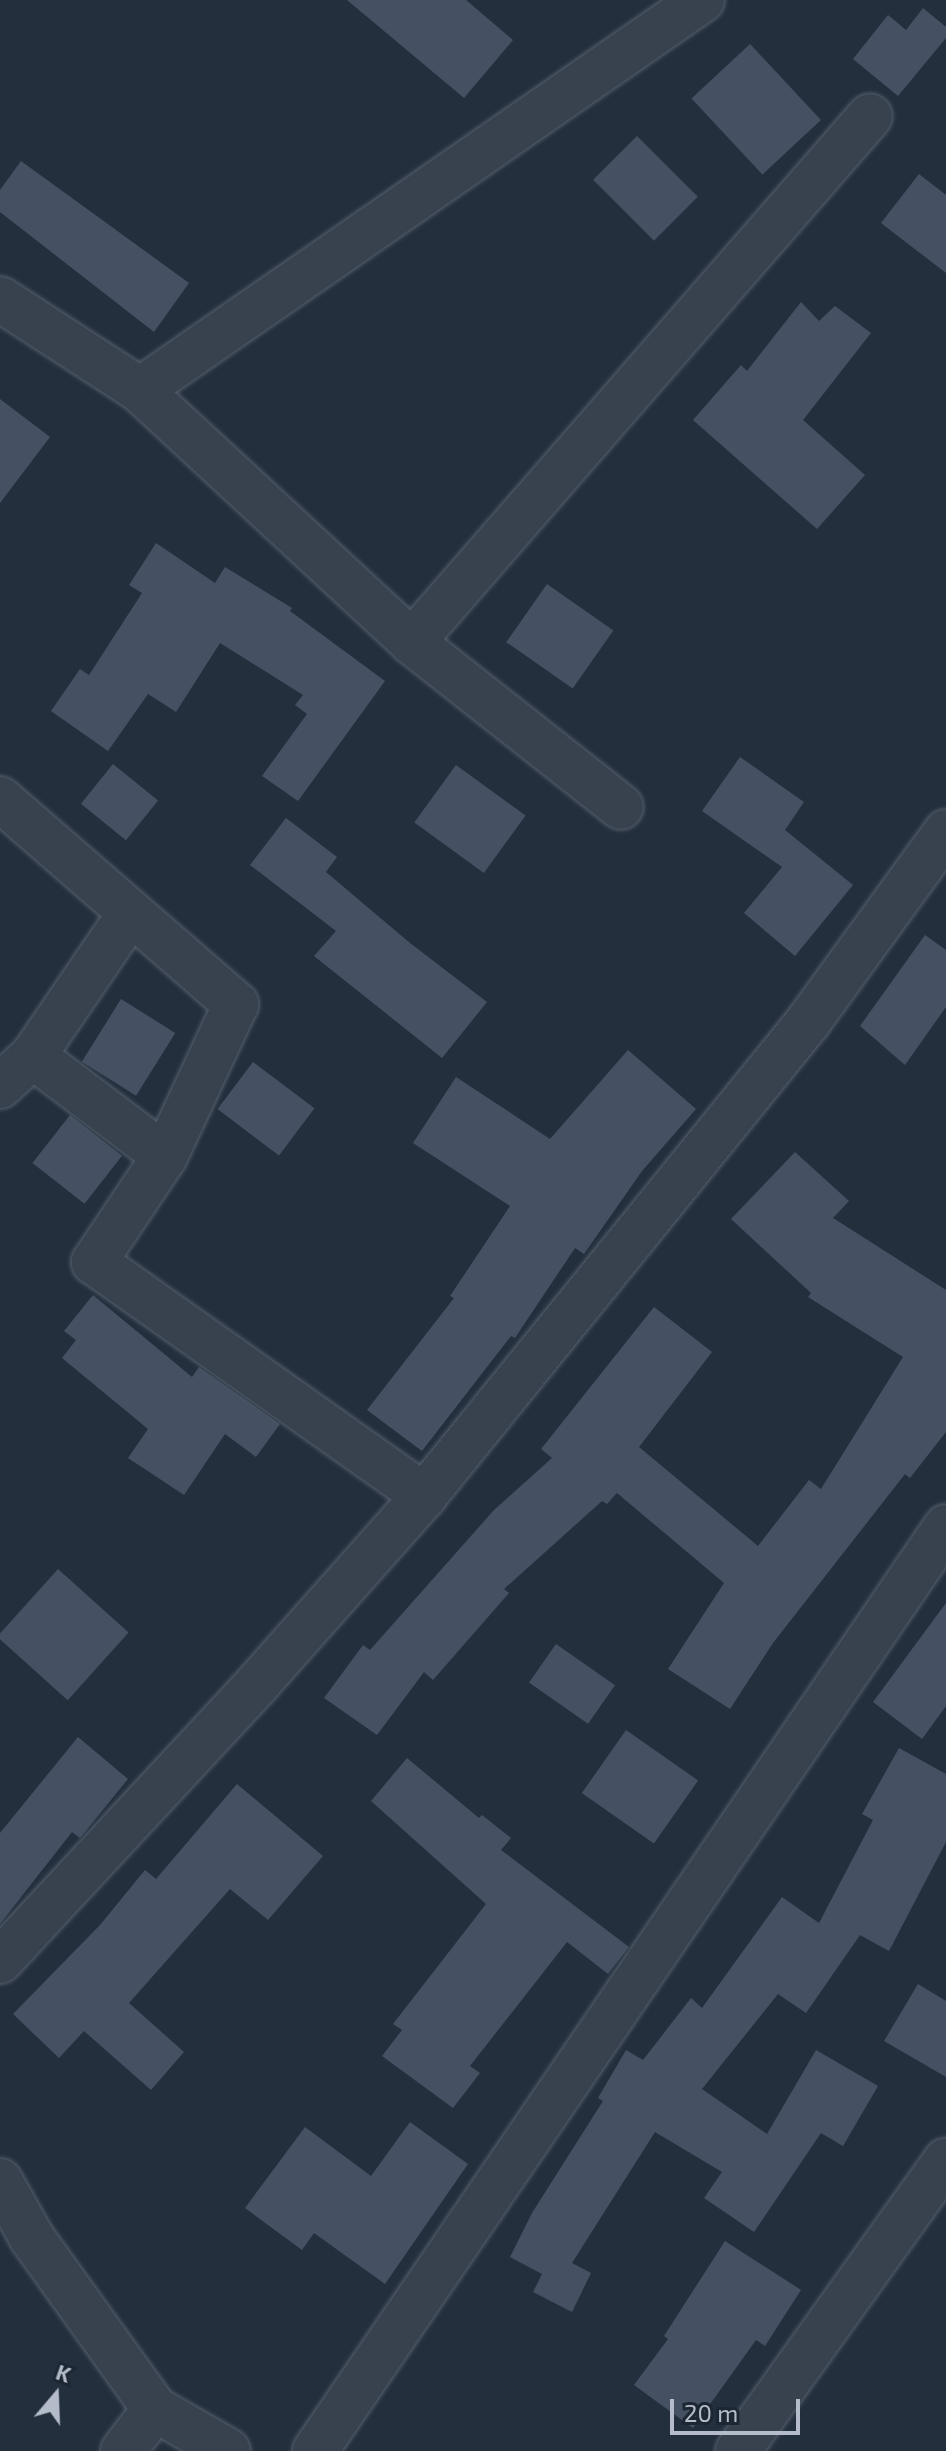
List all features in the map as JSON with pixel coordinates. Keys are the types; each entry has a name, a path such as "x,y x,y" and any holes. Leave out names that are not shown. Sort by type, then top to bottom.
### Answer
{"street":[{"path":"140,390 702,0"},
{"path":"412,642 870,116"},
{"path":"0,299 140,390 412,642 621,807"},
{"path":"0,799 236,1004 165,1156 94,1262 424,1496"},
{"path":"0,1961 259,1682 424,1496 808,1022 946,832"},
{"path":"0,1086 33,1056 130,914"},
{"path":"33,1056 165,1156"},
{"path":"315,2451 933,1571 946,1527"},
{"path":"738,2451 946,2161"},
{"path":"0,2181 32,2238 155,2409 228,2451"},
{"path":"123,2451 155,2409"}],"building":[{"path":"347,0 466,0 513,40 464,98"},
{"path":"923,8 946,27 946,38 898,96 853,59 888,15 906,30"},
{"path":"750,44 821,120 762,175 691,99"},
{"path":"637,136 698,197 654,241 593,180"},
{"path":"21,161 189,283 154,332 0,212 0,190"},
{"path":"919,174 946,195 946,273 881,223"},
{"path":"801,302 819,321 835,306 871,333 803,420 865,475 817,529 693,420 741,365 747,371"},
{"path":"0,399 50,437 0,503"},
{"path":"156,543 215,583 225,567 292,608 290,611 385,681 298,801 262,776 307,714 295,705 303,695 220,643 176,712 148,694 108,751 51,711 80,669 89,675 142,593 129,585"},
{"path":"547,584 613,630 573,689 506,642"},
{"path":"740,757 804,802 785,830 853,885 795,956 744,913 782,867 702,811"},
{"path":"113,764 158,801 126,840 81,804"},
{"path":"456,765 526,816 484,873 414,822"},
{"path":"286,818 337,857 326,872 410,943 487,1002 442,1058 314,956 336,931 250,865"},
{"path":"925,935 946,950 946,1007 905,1065 860,1026"},
{"path":"121,999 175,1033 136,1096 82,1062"},
{"path":"628,1050 696,1109 642,1171 584,1254 575,1248 515,1338 511,1336 422,1451 367,1410 454,1298 450,1296 510,1206 413,1143 456,1077 550,1139"},
{"path":"253,1062 314,1108 279,1155 217,1109"},
{"path":"70,1115 122,1156 84,1204 32,1163"},
{"path":"795,1152 849,1201 833,1218 946,1290 946,1432 910,1478 905,1474 773,1643 730,1709 668,1669 724,1583 617,1493 607,1504 602,1501 504,1589 509,1593 433,1680 424,1672 377,1735 324,1698 363,1645 370,1650 494,1510 552,1458 541,1449 654,1307 712,1352 639,1447 758,1546 809,1480 821,1489 903,1357 808,1297 811,1293 731,1219"},
{"path":"93,1295 192,1377 199,1367 280,1424 256,1457 225,1434 184,1495 128,1458 148,1429 62,1358 76,1340 64,1331"},
{"path":"58,1569 129,1633 68,1700 0,1639 0,1633"},
{"path":"946,1603 946,1706 922,1739 873,1702"},
{"path":"556,1644 615,1685 588,1724 529,1683"},
{"path":"626,1730 698,1780 654,1844 582,1793"},
{"path":"78,1737 128,1779 80,1838 72,1832 0,1924 0,1833"},
{"path":"899,1748 946,1774 946,1842 889,1951 860,1935 806,2013 778,1994 702,2089 767,2134 816,2050 878,2086 843,2146 821,2133 754,2232 704,2198 722,2172 655,2132 572,2263 591,2273 572,2312 533,2292 542,2274 510,2257 532,2213 603,2101 598,2098 626,2050 643,2060 691,1998 702,2008 782,1897 819,1923 873,1820 862,1814"},
{"path":"407,1758 479,1818 482,1815 511,1838 501,1850 629,1947 608,1974 567,1942 470,2066 480,2073 453,2108 382,2056 402,2030 393,2024 486,1904 371,1801"},
{"path":"237,1784 323,1856 268,1920 230,1889 129,2003 184,2052 151,2090 84,2031 59,2058 13,2014 100,1925 145,1870 156,1879"},
{"path":"918,1984 946,2001 946,2077 884,2041"},
{"path":"410,2122 468,2164 385,2284 314,2233 302,2250 245,2208 305,2127 371,2176"},
{"path":"725,2241 801,2290 765,2346 756,2340 693,2428 634,2385 668,2339 664,2336"}]}
